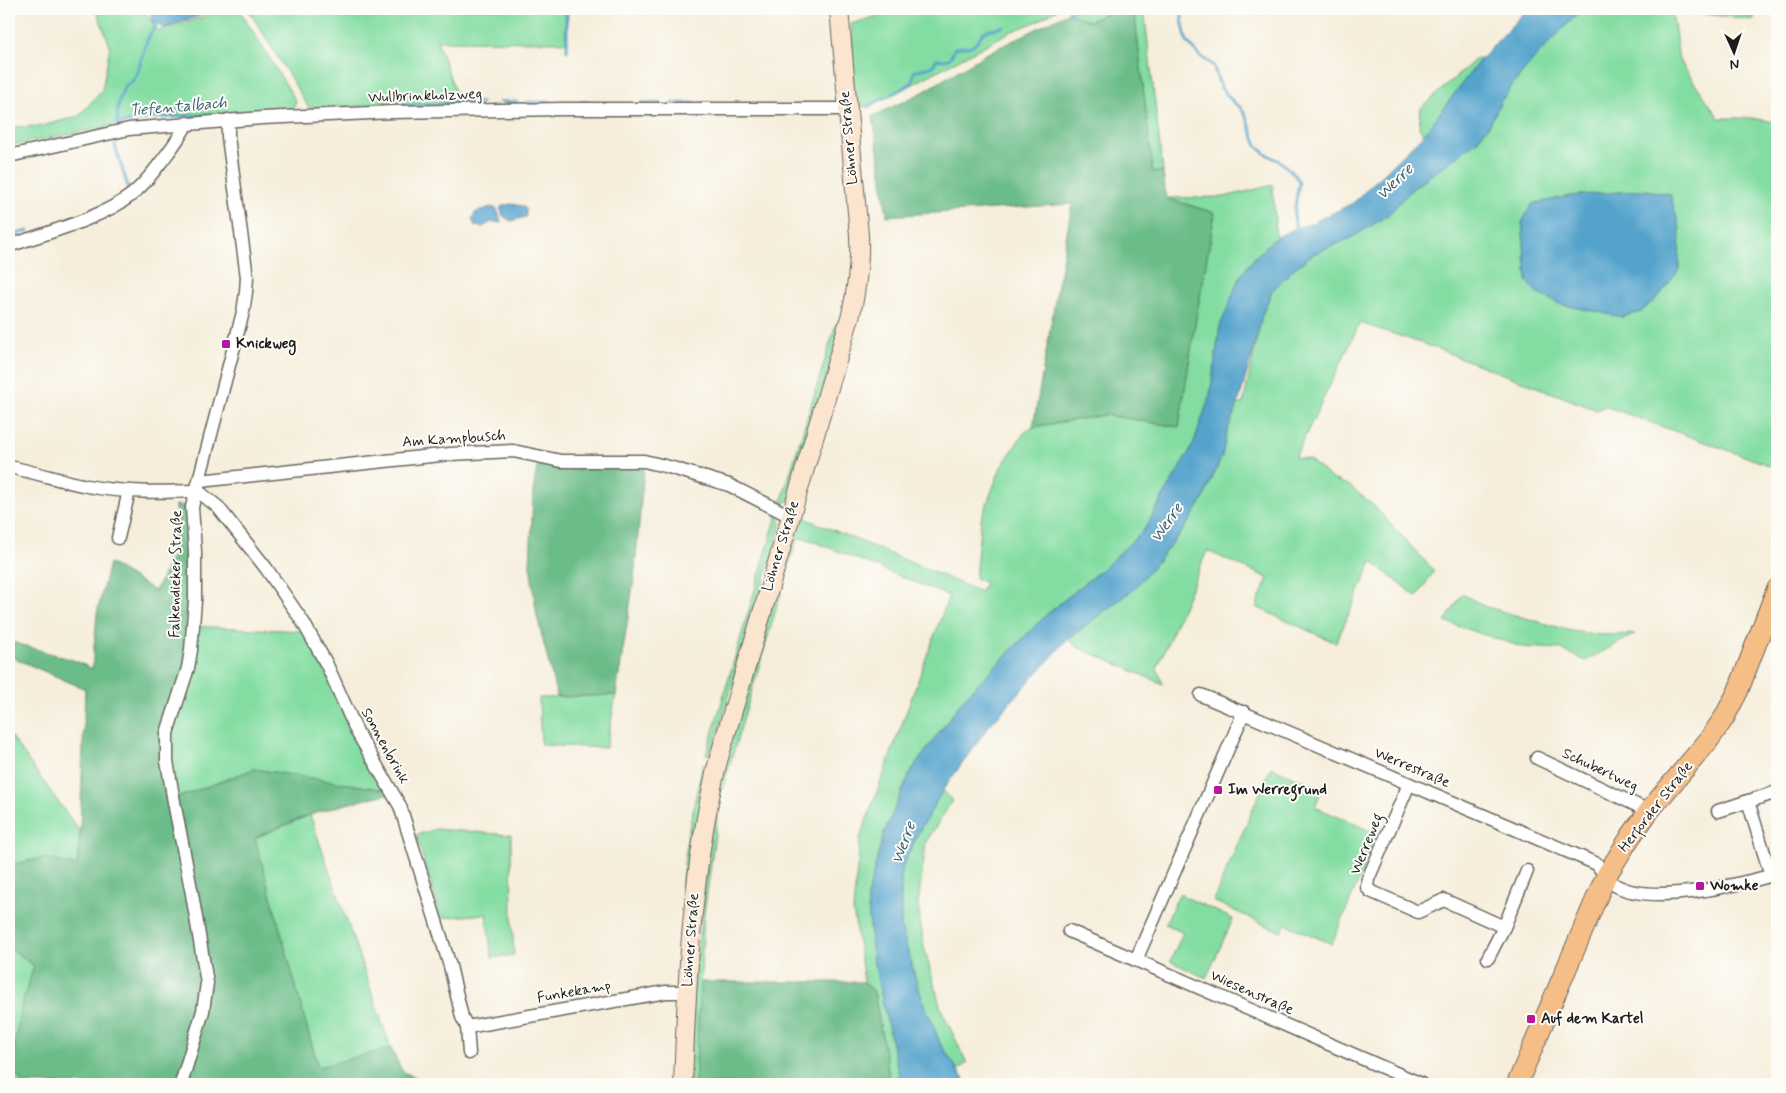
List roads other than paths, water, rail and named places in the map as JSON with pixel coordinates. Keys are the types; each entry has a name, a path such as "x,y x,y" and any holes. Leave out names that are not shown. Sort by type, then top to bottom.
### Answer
{"main road":[{"name":"Löhner Straße","path":"683,1084 692,915 702,831 710,791 720,751 851,314 857,282 859,235 846,109 839,9"},
{"name":"Herforder Straße","path":"1517,1084 1580,932 1606,876 1649,811 1708,741 1724,718 1738,690 1777,589"}],"street":[{"name":"Wullbrinkholzweg","path":"9,156 129,129 228,120 393,112 555,109 846,109"},
{"name":"Falkendieker Straße","path":"181,1084 204,1011 207,983 174,802 166,733 188,668 191,650 195,592 192,507 199,486 246,292 246,277 228,137 228,120"},
{"path":"9,246 75,223 121,202 147,179 181,137 187,123"},
{"name":"Am Kampbusch","path":"199,486 450,454 513,451 561,461 644,461 729,485 790,516"},
{"path":"9,467 85,486 129,491 199,486"},
{"name":"Sonnenbrink","path":"199,486 266,568 303,622 327,665 357,732 400,806 450,966 466,1027 469,1053"},
{"path":"118,538 129,491"},
{"name":"Werrestraße","path":"1201,695 1597,864 1606,876"},
{"path":"1136,960 1244,712"},
{"name":"Schubertweg","path":"1537,758 1649,811"},
{"name":"Werreweg","path":"1409,784 1368,879 1367,887 1370,891 1418,912 1444,900 1504,927"},
{"path":"1718,811 1777,792"},
{"path":"1606,876 1612,884 1650,894 1701,891 1774,875 1748,801"},
{"path":"1488,958 1504,927 1527,871"},
{"name":"Wiesenstraße","path":"1069,931 1421,1084"},
{"name":"Funkekamp","path":"466,1027 666,992 687,992"}],"water":[{"path":"153,9 219,9 164,28 153,23 150,15"},
{"name":"Werre","path":"1527,9 1582,9 1515,82 1501,101 1490,124 1476,142 1412,189 1387,216 1349,239 1313,254 1296,267 1272,291 1262,315 1238,404 1227,431 1222,456 1203,500 1185,528 1135,588 1068,639 990,725 943,790 917,835 901,871 901,927 919,990 940,1043 967,1084 901,1084 873,959 867,897 884,833 911,771 965,697 1046,615 1107,565 1144,530 1193,445 1210,395 1220,326 1240,276 1256,256 1277,237 1312,223 1353,203 1423,135 1480,60"},
{"path":"1646,190 1670,194 1680,229 1679,270 1660,295 1641,312 1622,317 1560,304 1537,293 1527,281 1522,222 1532,204 1569,196"},
{"path":"511,204 523,206 526,209 526,217 511,221 503,216 500,208"},
{"path":"491,207 497,209 500,223 492,222 482,227 475,226 472,219 476,212"}],"waterway":[{"name":"Tiefentalbach","path":"567,9 567,51"},
{"name":"Tiefentalbach","path":"1068,11 1082,9"},
{"name":"Tiefentalbach","path":"1182,9 1182,20 1187,42 1200,56 1213,65 1221,88 1240,107 1246,116 1257,146 1266,154 1281,162 1294,174 1299,182 1294,214 1296,231"},
{"name":"Tiefentalbach","path":"160,23 148,38 136,75 126,85 121,95 117,125 144,119 229,115"},
{"name":"Tiefentalbach","path":"894,93 912,83 914,72 932,67 937,59 944,60 950,58 955,48 969,47 977,42 984,32 1003,26"},
{"name":"Tiefentalbach","path":"867,107 886,97"},
{"name":"Tiefentalbach","path":"500,102 517,102"},
{"name":"Tiefentalbach","path":"528,102 550,102"},
{"name":"Tiefentalbach","path":"580,102 593,102"},
{"name":"Tiefentalbach","path":"394,106 481,103"},
{"name":"Tiefentalbach","path":"641,103 661,103"},
{"name":"Tiefentalbach","path":"672,103 695,103"},
{"name":"Tiefentalbach","path":"702,103 711,103"},
{"name":"Tiefentalbach","path":"114,139 128,187 127,192"},
{"name":"Tiefentalbach","path":"9,236 28,231"}],"place":[{"name":"Knickweg","path":"226,344"},
{"name":"Im Werregrund","path":"1218,790"},
{"name":"Womke","path":"1700,886"},
{"name":"Auf dem Kartel","path":"1531,1019"}]}
